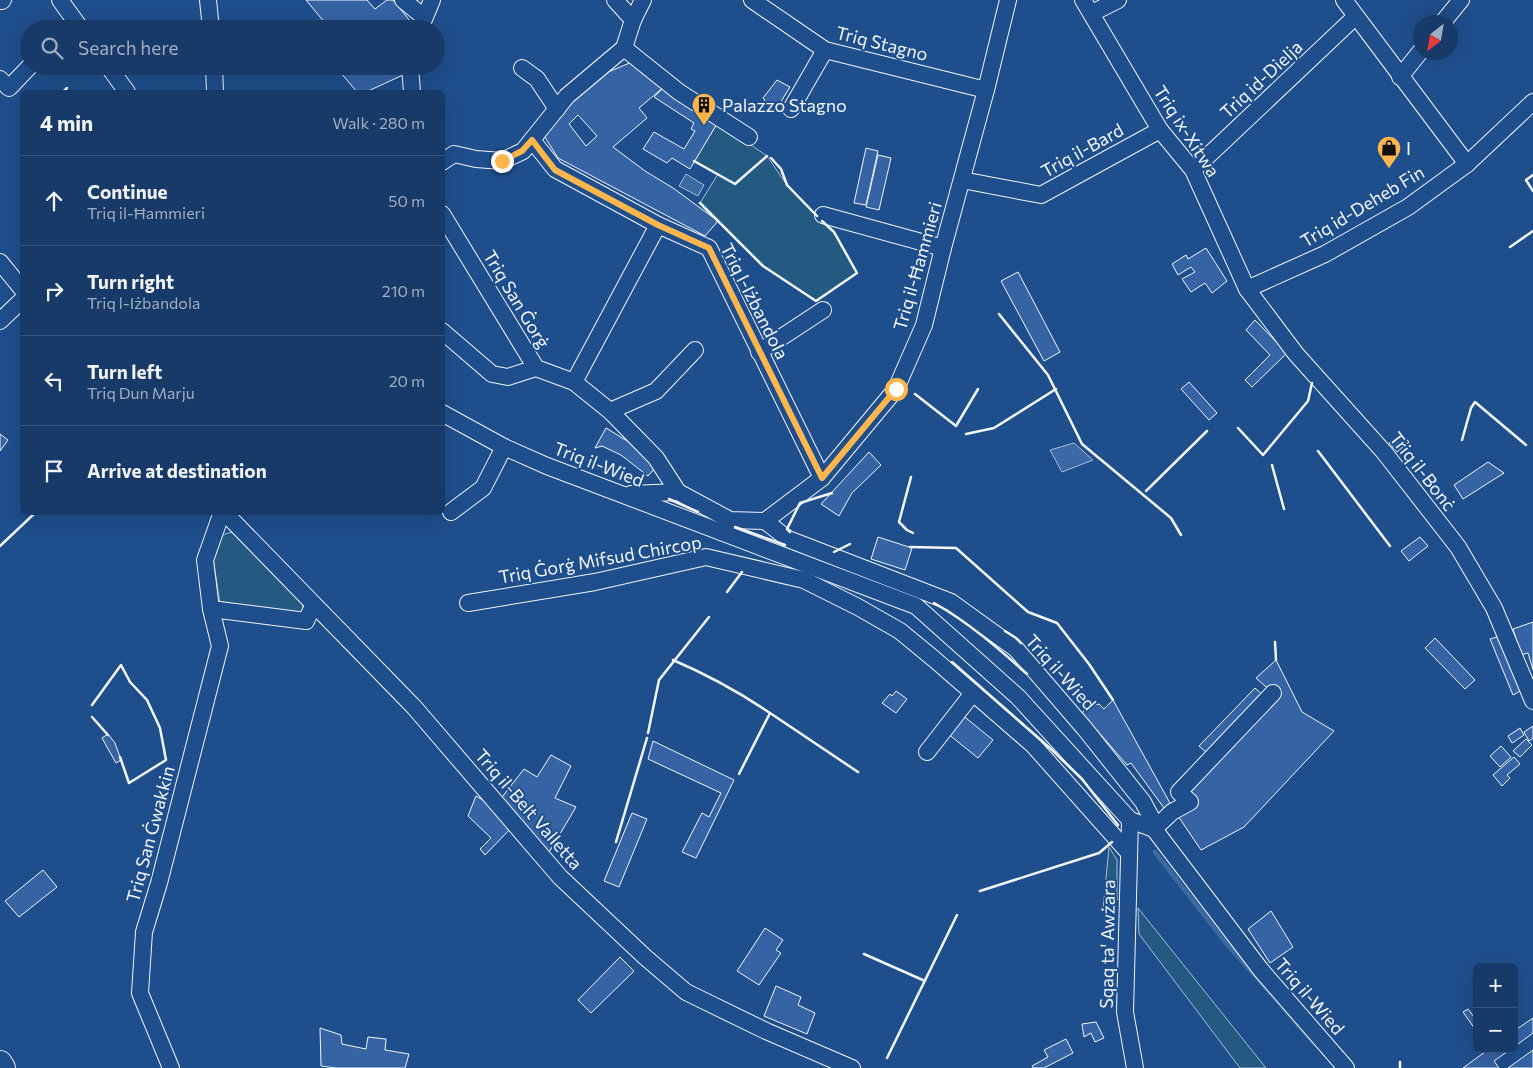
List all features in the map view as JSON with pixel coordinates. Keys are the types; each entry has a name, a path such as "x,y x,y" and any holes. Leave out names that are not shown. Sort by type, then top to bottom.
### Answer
{"highway":[{"path":"0,1063 2,1068"}],"street":[{"path":"60,0 74,20"},
{"path":"208,0 210,20"},
{"path":"403,0 420,20"},
{"path":"423,20 432,0"},
{"path":"615,0 633,20"},
{"path":"445,160 454,154 476,159 502,161 522,151 566,96 624,48 633,20 643,0"},
{"name":"Triq Stagno","path":"752,0 826,50 986,90"},
{"name":"Triq il-Ħammieri","path":"765,521 822,478 896,389 924,325 1008,0"},
{"path":"1087,6 1118,0"},
{"path":"1344,0 1467,164"},
{"path":"1448,15 1460,0"},
{"name":"Triq ix-Xitwa","path":"1087,6 1160,130 1193,170 1247,289"},
{"name":"Triq id-Dielja","path":"1193,170 1355,17"},
{"path":"624,48 679,92 750,138"},
{"path":"791,109 826,50"},
{"path":"1400,77 1414,60"},
{"path":"522,68 537,79 557,109"},
{"path":"0,79 9,88 21,75"},
{"path":"115,75 126,90"},
{"path":"214,75 215,90"},
{"path":"411,75 412,90"},
{"name":"Triq id-Deheb Fin","path":"1247,289 1325,254 1408,207 1467,164 1533,102"},
{"name":"Triq il-Bard","path":"962,180 1041,196 1160,130"},
{"name":"Triq l-Iżbandola","path":"532,140 555,170 658,225 709,248 822,478"},
{"path":"823,215 943,248"},
{"name":"Triq San Ġorġ","path":"445,222 536,368 574,382 610,411 656,458 678,492 730,520 765,521"},
{"path":"574,382 658,225"},
{"path":"0,262 20,287"},
{"name":"Triq il-Bonċ","path":"1247,289 1296,354 1384,452 1458,548 1494,608 1533,701"},
{"path":"0,321 20,302"},
{"path":"759,352 823,310"},
{"path":"445,334 492,374 508,377 536,368"},
{"path":"610,411 656,391 695,350"},
{"name":"Triq il-Wied","path":"445,415 504,447 548,466 916,606 1018,697 1130,820 1154,830"},
{"path":"451,512 483,488 504,447"},
{"path":"624,494 678,492"},
{"name":"Triq San Ġwakkin","path":"171,1068 140,993 144,932 159,883 220,646 211,609 205,560 222,515"},
{"name":"Triq il-Belt Valletta","path":"226,515 313,606 414,706 560,877 645,957 686,992 766,1031 852,1068"},
{"name":"Triq il-Wied","path":"765,521 788,539 951,602 1016,649 1085,729 1143,802 1151,817 1154,830 1260,970 1346,1068"},
{"path":"747,542 738,566 804,580 900,631 1033,745 1129,853"},
{"name":"Triq Ġorġ Mifsud Chircop","path":"468,603 595,582 706,557 738,566"},
{"path":"211,609 306,621 313,606"},
{"path":"923,650 940,628"},
{"path":"927,752 973,693"},
{"path":"1154,830 1172,812 1190,802 1179,792 1273,693"},
{"name":"Sqaq ta' Awżara","path":"1130,820 1124,1012 1135,1068"}],"shaded area":[{"path":"718,122 767,156 787,185 834,232 857,273 816,301 763,266 700,203 718,174 694,161"},
{"path":"686,174 704,185 698,196 679,186"},
{"path":"1074,443 1093,460 1062,472 1050,450"},
{"path":"232,532 303,603 302,616 220,604 213,557 219,536"},
{"path":"1109,847 1117,860 1117,900 1103,910"},
{"path":"1138,908 1266,1068 1240,1068 1139,934"}],"building":[{"path":"306,0 367,0 375,9 387,0 393,0 409,20 323,20"},
{"path":"632,62 665,86 639,108 647,118 613,147 718,221 705,236 558,158 543,134 552,120 601,75","holes":["578,115 597,136 586,146 569,124"]},
{"path":"343,75 403,75 370,90 355,90"},
{"path":"777,80 790,87 774,113 763,98"},
{"name":"Palazzo Stagno","path":"665,86 718,122 690,169 672,158 667,163 643,149 654,132 684,149 695,131 691,129 694,123 654,97"},
{"path":"866,148 878,151 866,205 854,203"},
{"path":"878,155 891,158 879,210 866,207"},
{"path":"1206,248 1227,281 1212,293 1205,283 1191,292 1182,279 1195,272 1191,267 1178,275 1172,264 1186,255 1188,259"},
{"path":"1018,272 1060,352 1044,361 1001,281"},
{"path":"1255,320 1287,353 1252,387 1245,380 1270,355 1246,330"},
{"path":"1189,382 1217,413 1209,420 1181,389"},
{"path":"606,428 637,447 655,468 648,476 621,455 602,446 595,448"},
{"path":"1401,433 1409,442 1397,452 1389,443"},
{"path":"0,434 8,440 0,451"},
{"path":"869,452 881,465 852,493 839,516 821,504"},
{"path":"1488,462 1504,473 1463,499 1454,485"},
{"path":"878,537 912,548 905,570 871,559"},
{"path":"1420,537 1428,546 1409,561 1401,551"},
{"path":"1533,622 1533,670 1528,653 1521,655 1513,629"},
{"path":"1500,636 1522,690 1513,695 1490,639"},
{"path":"1435,638 1475,680 1465,689 1425,648"},
{"path":"1276,660 1302,712 1334,731 1244,827 1201,850 1178,816 1186,788 1273,693 1256,678"},
{"path":"1255,688 1264,696 1208,754 1199,746"},
{"path":"896,691 907,699 896,713 882,703 890,694 892,696"},
{"path":"1113,700 1170,803 1164,808 1131,763 1127,765 1082,713 1088,706 1099,704 1104,709"},
{"path":"961,714 993,740 978,758 947,733"},
{"path":"1533,726 1533,738 1529,741 1524,732"},
{"path":"1520,728 1524,735 1512,743 1508,736"},
{"path":"108,734 115,743 121,760 116,763 102,738"},
{"path":"1526,739 1532,745 1520,757 1513,751"},
{"path":"653,741 734,780 696,858 682,852 702,813 709,817 721,793 648,759"},
{"path":"1501,746 1511,757 1500,767 1490,756"},
{"path":"551,755 571,766 555,798 576,807 548,854 502,797 524,769 537,777"},
{"path":"1514,757 1520,764 1507,775 1510,778 1502,786 1493,775"},
{"path":"476,796 495,807 512,827 485,855 480,849 491,838 468,816"},
{"path":"632,813 647,819 619,887 604,881"},
{"path":"43,870 57,887 19,917 5,901"},
{"path":"1271,911 1293,947 1270,963 1248,929"},
{"path":"765,928 783,940 776,950 781,953 759,985 737,971"},
{"path":"620,957 634,971 591,1013 578,1000"},
{"path":"776,986 801,997 798,1005 815,1013 807,1034 764,1016"},
{"path":"1468,1009 1473,1016 1473,1026 1463,1012"},
{"path":"1533,1018 1533,1033 1518,1044 1518,1028"},
{"path":"1096,1022 1104,1038 1095,1042 1091,1033 1084,1037 1082,1024"},
{"path":"320,1028 341,1035 342,1044 366,1049 368,1037 386,1039 385,1050 409,1054 405,1068 336,1068 321,1066"},
{"path":"1066,1039 1073,1053 1044,1068 1033,1068 1032,1066 1048,1057 1044,1050"},
{"path":"1533,1050 1533,1068 1508,1068"},
{"path":"1484,1053 1505,1053 1494,1061 1499,1068 1463,1068"}],"waterway":[{"path":"1155,852 1226,943 1315,1044"}],"wall":[{"path":"694,161 735,184 767,156"},
{"path":"771,158 781,169 787,185 817,216"},
{"path":"1533,175 1526,180 1533,191"},
{"path":"700,203 763,266 816,301 857,273 834,232 822,221"},
{"path":"1510,247 1533,231"},
{"path":"999,314 1048,375 1082,444 1171,518 1181,535"},
{"path":"1238,428 1263,455 1308,401 1312,383"},
{"path":"915,394 956,426 978,389"},
{"path":"966,434 994,428 1056,389"},
{"path":"1462,440 1471,408 1475,402 1526,445"},
{"path":"1146,491 1207,431"},
{"path":"1318,451 1390,546"},
{"path":"1272,465 1284,509"},
{"path":"911,477 899,522 913,533"},
{"path":"790,532 787,529 800,503 832,493"},
{"path":"669,499 698,512"},
{"path":"0,546 33,515"},
{"path":"735,527 785,545"},
{"path":"834,552 850,544"},
{"path":"910,547 956,548 1028,612 1057,623 1089,664 1113,700"},
{"path":"727,592 742,572"},
{"path":"934,603 971,627 1027,674"},
{"path":"648,733 659,680 709,617"},
{"path":"1005,631 1021,643"},
{"path":"1275,642 1276,660"},
{"path":"673,660 723,684 770,713"},
{"path":"952,662 1051,749 1082,779 1118,825"},
{"path":"92,705 121,665 130,682 147,700 160,728 166,760 129,783 120,757"},
{"path":"739,774 770,713 858,772"},
{"path":"92,717 108,735"},
{"path":"616,842 647,738"},
{"path":"980,891 1099,853 1112,842"},
{"path":"887,1058 957,915"},
{"path":"864,954 925,981"},
{"path":"1400,1062 1400,1068"}],"place":[{"name":"Palazzo Stagno","path":"704,126"},
{"name":"I","path":"1389,169"}],"route":[{"path":"502,161 522,151 532,140 555,170 658,225 709,248 822,478 896,389"}]}
